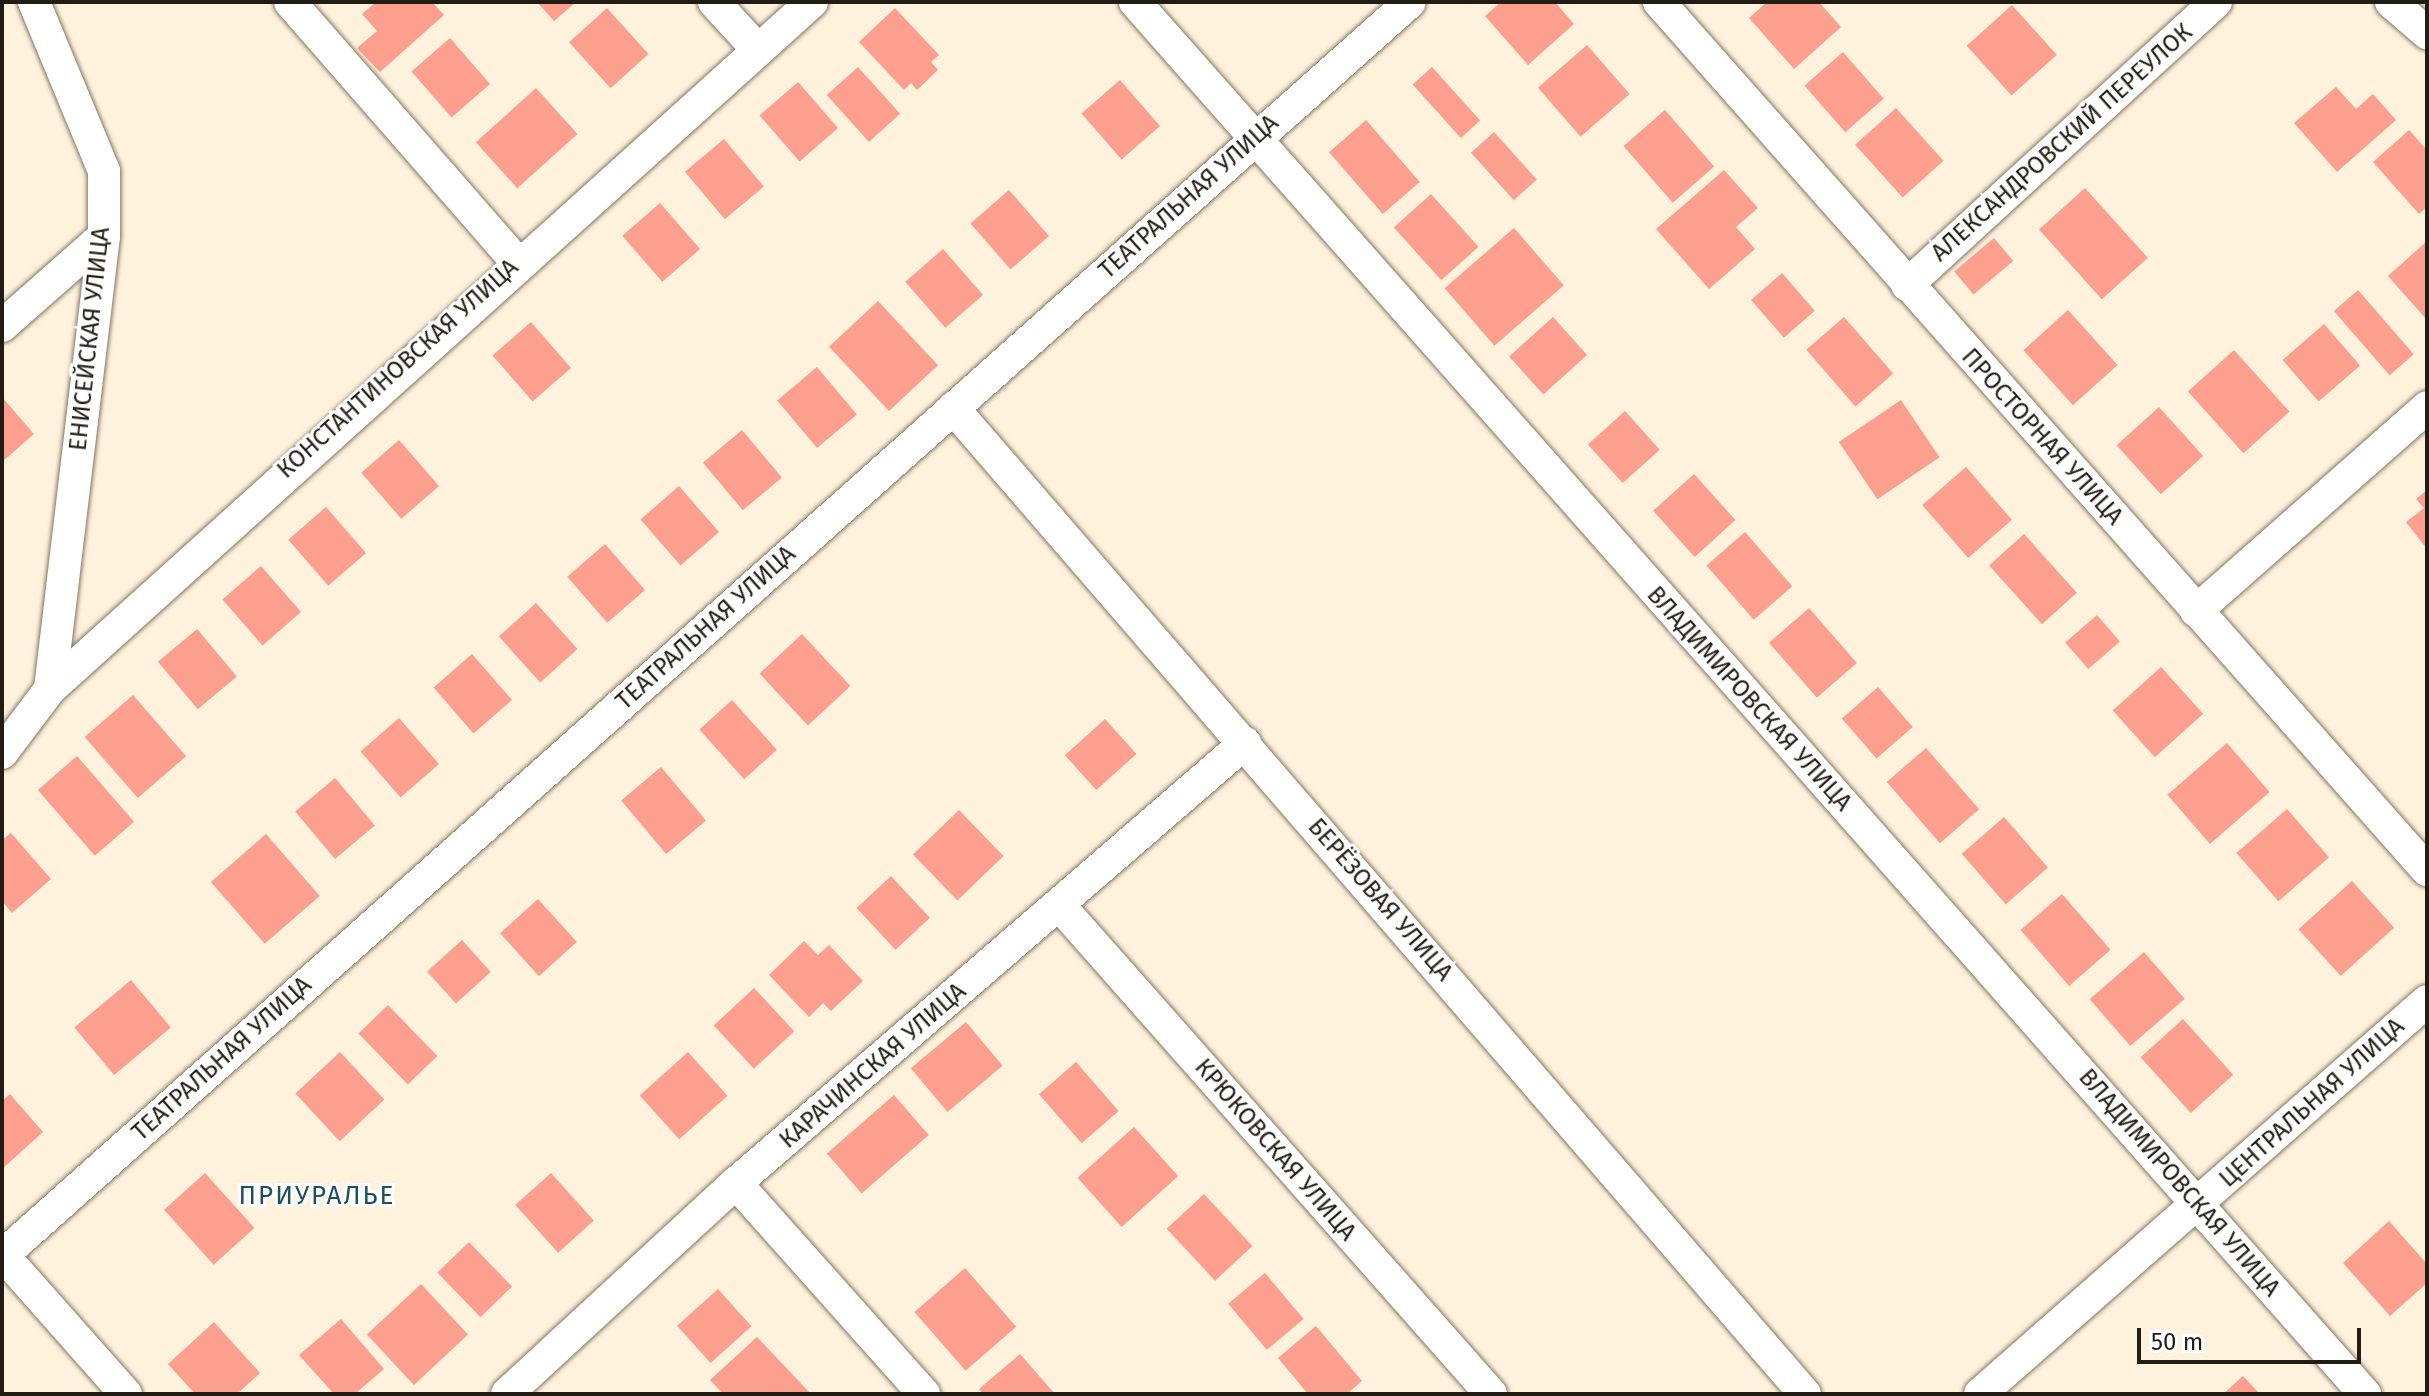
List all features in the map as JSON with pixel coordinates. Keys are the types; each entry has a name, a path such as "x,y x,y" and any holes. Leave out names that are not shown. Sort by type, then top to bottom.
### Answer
{"street":[{"name":"ЕНИСЕЙСКАЯ УЛИЦА","path":"34,2 104,171 104,236 50,689"},
{"path":"290,2 516,261"},
{"path":"714,2 758,50"},
{"name":"КОНСТАНТИНОВСКАЯ УЛИЦА","path":"2,753 50,689 516,261 812,2"},
{"name":"ВЛАДИМИРОВСКАЯ УЛИЦА","path":"1135,2 1251,140 2365,1394"},
{"name":"ТЕАТРАЛЬНАЯ УЛИЦА","path":"2,1256 1251,140 1410,2"},
{"name":"ПРОСТОРНАЯ УЛИЦА","path":"1659,2 2427,870"},
{"name":"АЛЕКСАНДРОВСКИЙ ПЕРЕУЛОК","path":"1907,285 2216,2"},
{"path":"2391,2 2427,33"},
{"path":"2,326 104,236"},
{"path":"2196,611 2427,407"},
{"name":"БЕРЁЗОВАЯ УЛИЦА","path":"953,408 1805,1394"},
{"name":"КАРАЧИНСКАЯ УЛИЦА","path":"507,1394 736,1183 1245,743"},
{"name":"КРЮКОВСКАЯ УЛИЦА","path":"1060,906 1491,1394"},
{"name":"ЦЕНТРАЛЬНАЯ УЛИЦА","path":"1980,1394 2427,1001"},
{"path":"736,1183 924,1394"},
{"path":"2,1256 126,1394"}],"building":[{"path":"376,2 432,2 444,15 380,72 357,48 377,31 362,14"},
{"path":"537,2 576,2 554,21"},
{"path":"1501,2 1555,2 1574,24 1528,65 1485,16"},
{"path":"1767,2 1819,2 1841,27 1794,69 1749,18"},
{"path":"2012,5 2057,55 2011,96 1967,46"},
{"path":"607,8 648,54 611,88 569,42"},
{"path":"895,8 939,55 931,62 938,70 917,90 911,83 904,90 859,42"},
{"path":"450,38 490,84 452,117 412,71"},
{"path":"1587,45 1630,94 1581,137 1538,88"},
{"path":"1843,52 1884,99 1845,132 1805,85"},
{"path":"858,67 900,114 869,142 827,95"},
{"path":"1432,67 1480,121 1461,138 1413,84"},
{"path":"1120,80 1160,126 1122,159 1082,113"},
{"path":"798,82 838,128 800,161 760,115"},
{"path":"2336,87 2356,109 2373,94 2396,120 2337,172 2294,123"},
{"path":"536,88 577,134 517,188 476,142"},
{"path":"1896,108 1944,161 1903,198 1855,145"},
{"path":"1665,110 1714,167 1673,203 1623,146"},
{"path":"1366,120 1420,182 1383,214 1329,152"},
{"path":"2409,130 2427,150 2427,207 2419,214 2373,162"},
{"path":"1494,132 1537,180 1514,200 1471,153"},
{"path":"724,139 764,186 725,219 685,172"},
{"path":"1724,170 1758,208 1736,227 1755,249 1709,289 1656,229"},
{"path":"2085,188 2148,258 2102,299 2039,229"},
{"path":"1009,190 1049,236 1011,269 971,223"},
{"path":"1431,194 1479,247 1441,280 1394,227"},
{"path":"660,203 700,249 662,282 622,236"},
{"path":"1514,228 1564,285 1494,346 1445,288"},
{"path":"1994,238 2013,261 1973,294 1954,271"},
{"path":"2427,241 2427,320 2388,276"},
{"path":"943,249 983,295 945,328 905,282"},
{"path":"1782,273 1815,311 1784,338 1751,300"},
{"path":"2358,290 2414,354 2390,375 2334,311"},
{"path":"878,301 938,365 889,411 829,347"},
{"path":"2068,310 2118,365 2073,405 2023,350"},
{"path":"1553,317 1587,355 1543,394 1509,356"},
{"path":"1844,317 1893,374 1855,406 1806,350"},
{"path":"531,322 571,368 533,401 493,355"},
{"path":"2324,324 2360,366 2319,402 2282,360"},
{"path":"2234,350 2290,412 2243,453 2188,391"},
{"path":"817,367 857,414 817,448 777,400"},
{"path":"2,397 34,434 2,462"},
{"path":"1901,400 1940,457 1877,499 1839,442"},
{"path":"2159,407 2203,456 2161,494 2117,445"},
{"path":"1625,411 1660,450 1623,483 1588,444"},
{"path":"742,430 782,477 743,510 703,463"},
{"path":"399,440 439,486 401,519 361,473"},
{"path":"1966,467 2012,520 1968,558 1922,505"},
{"path":"1694,474 1735,520 1695,557 1653,511"},
{"path":"679,486 719,532 681,565 641,519"},
{"path":"2427,490 2427,549 2406,522 2424,508 2416,499"},
{"path":"326,507 366,553 328,586 288,540"},
{"path":"1745,532 1792,586 1754,620 1707,565"},
{"path":"2024,534 2077,593 2042,624 1989,565"},
{"path":"605,544 645,590 607,623 567,577"},
{"path":"261,566 301,612 263,645 223,599"},
{"path":"536,603 577,649 540,683 499,636"},
{"path":"1809,608 1857,663 1817,698 1769,643"},
{"path":"2097,615 2120,641 2088,669 2065,643"},
{"path":"197,629 237,676 198,709 158,662"},
{"path":"802,634 850,686 808,725 760,674"},
{"path":"472,654 512,700 474,733 434,687"},
{"path":"2161,667 2203,714 2155,757 2113,710"},
{"path":"1878,687 1913,727 1877,758 1842,718"},
{"path":"133,695 186,756 138,798 85,737"},
{"path":"732,700 777,750 744,779 699,729"},
{"path":"399,718 439,764 401,797 361,751"},
{"path":"1105,719 1136,754 1096,790 1065,755"},
{"path":"2227,743 2270,792 2210,844 2167,795"},
{"path":"1926,748 1979,809 1940,843 1887,782"},
{"path":"77,756 134,822 95,856 38,790"},
{"path":"661,767 706,821 666,854 621,800"},
{"path":"335,778 375,825 335,859 295,811"},
{"path":"2287,809 2329,857 2278,901 2236,853"},
{"path":"959,810 1003,856 957,900 913,854"},
{"path":"2004,817 2048,868 2006,904 1962,854"},
{"path":"11,833 51,879 12,913 2,901 2,840"},
{"path":"266,834 320,896 265,944 211,882"},
{"path":"891,876 930,918 896,950 857,908"},
{"path":"2352,881 2394,928 2341,976 2298,929"},
{"path":"2062,894 2111,950 2069,986 2020,930"},
{"path":"538,899 577,942 539,976 500,933"},
{"path":"462,940 491,972 456,1003 427,971"},
{"path":"804,941 818,955 829,945 863,981 831,1011 823,1003 809,1017 769,975"},
{"path":"2144,952 2185,999 2130,1046 2090,999"},
{"path":"131,980 171,1027 114,1075 74,1028"},
{"path":"754,988 794,1031 754,1069 714,1026"},
{"path":"388,1005 437,1056 408,1085 359,1033"},
{"path":"2183,1019 2233,1075 2191,1113 2141,1057"},
{"path":"966,1022 1003,1066 947,1112 911,1068"},
{"path":"340,1052 384,1100 340,1141 295,1094"},
{"path":"688,1052 727,1096 679,1139 640,1095"},
{"path":"1076,1062 1119,1111 1082,1143 1039,1094"},
{"path":"10,1094 43,1132 2,1169 2,1101"},
{"path":"894,1095 929,1135 862,1193 827,1153"},
{"path":"1134,1127 1178,1176 1122,1227 1078,1178"},
{"path":"205,1173 255,1228 214,1265 164,1210"},
{"path":"551,1173 594,1221 558,1253 515,1205"},
{"path":"1204,1194 1252,1246 1215,1281 1167,1229"},
{"path":"2389,1221 2427,1264 2427,1283 2390,1316 2343,1263"},
{"path":"469,1242 512,1287 480,1317 437,1273"},
{"path":"965,1268 1016,1327 966,1371 914,1312"},
{"path":"1265,1273 1304,1319 1267,1350 1228,1304"},
{"path":"421,1284 468,1334 414,1385 367,1334"},
{"path":"718,1289 751,1326 711,1363 677,1326"},
{"path":"341,1319 384,1369 355,1394 334,1394 299,1355"},
{"path":"214,1322 260,1373 237,1394 195,1394 168,1364"},
{"path":"1316,1326 1362,1381 1347,1394 1308,1394 1278,1358"},
{"path":"757,1337 811,1394 723,1394 710,1380"},
{"path":"1020,1354 1055,1394 983,1394 979,1389"},
{"path":"2243,1376 2260,1394 2223,1394"}],"district":[{"name":"ПРИУРАЛЬЕ","path":"317,1196"}]}
